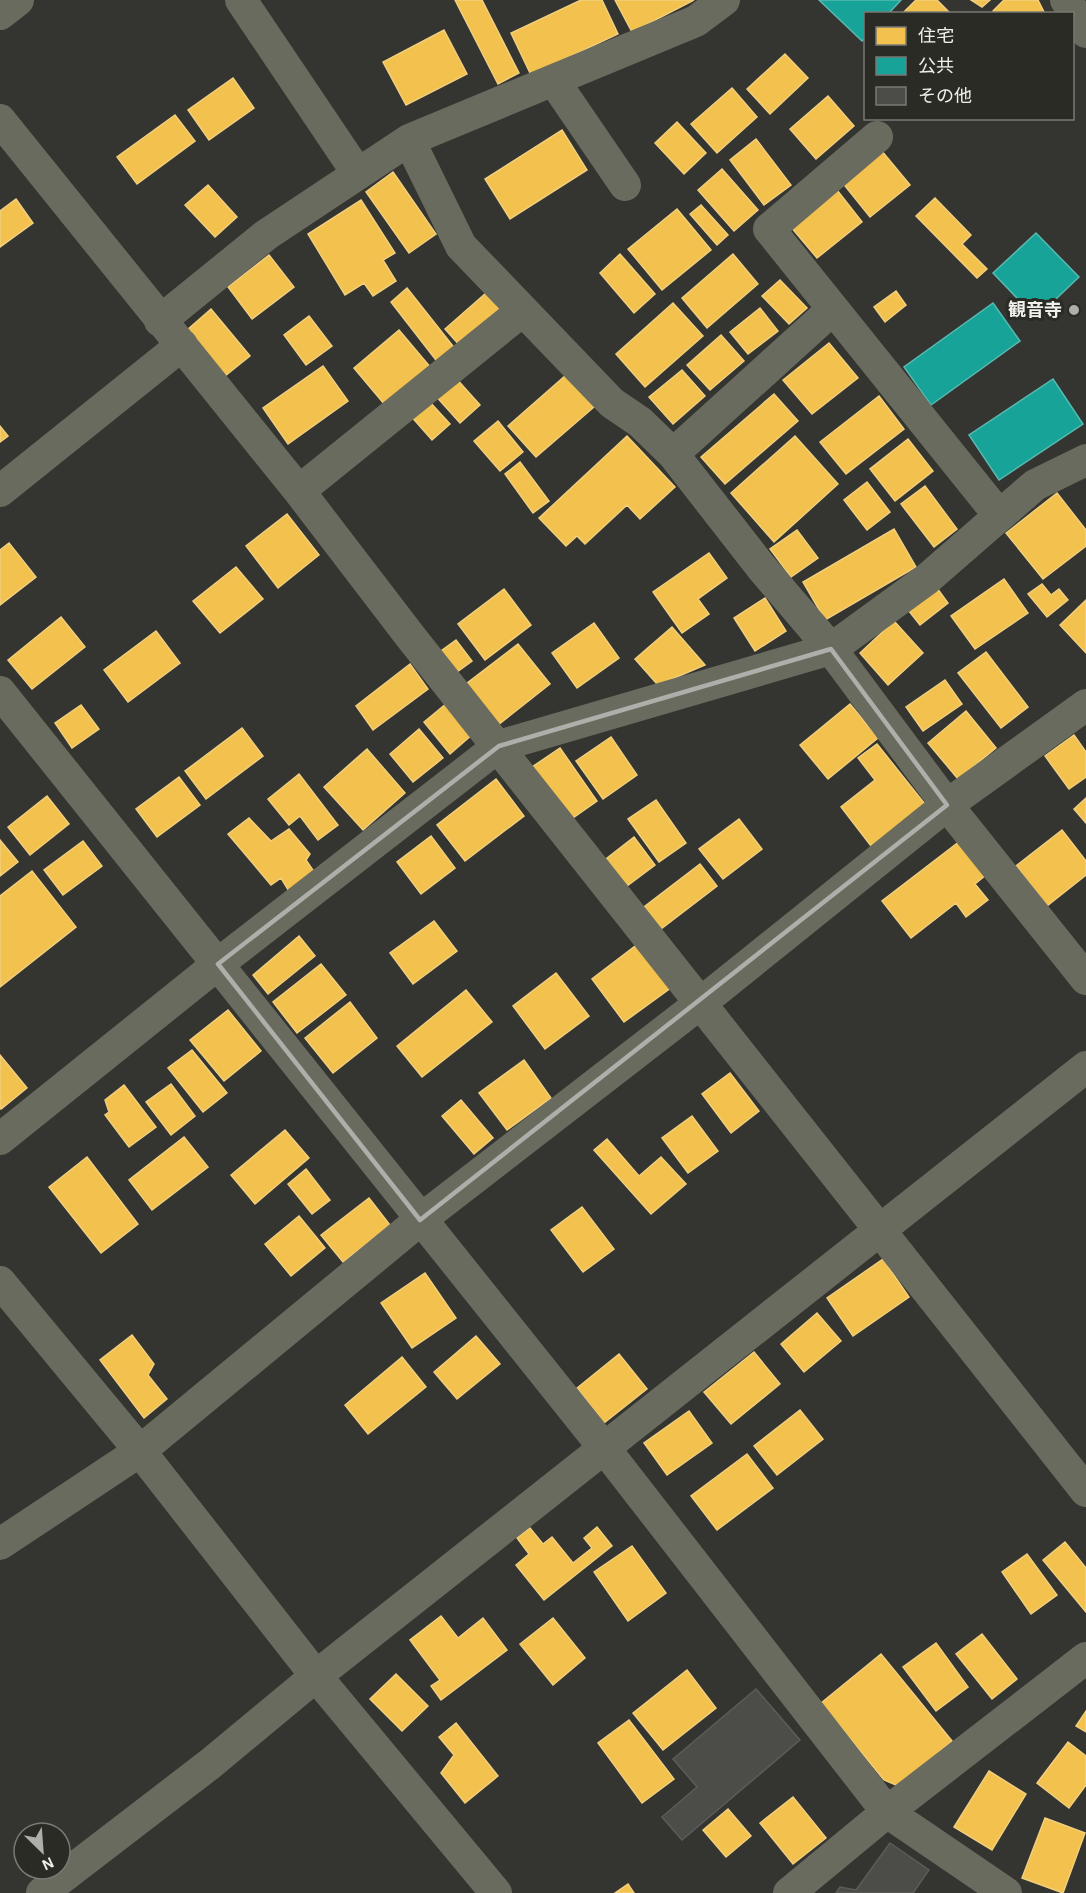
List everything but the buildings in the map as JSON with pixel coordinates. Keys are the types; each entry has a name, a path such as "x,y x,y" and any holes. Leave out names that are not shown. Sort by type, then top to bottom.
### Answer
{"street":[{"path":"0,14 18,0"},
{"path":"241,0 358,174"},
{"path":"160,321 266,235 409,140 696,21 724,0"},
{"path":"1074,13 1086,32"},
{"path":"554,81 625,185"},
{"path":"0,120 299,491 1086,1491"},
{"path":"878,137 769,229 999,514"},
{"path":"409,140 460,246 612,403 640,422 673,454 761,567 831,649 947,805 1086,979"},
{"path":"673,454 833,309"},
{"path":"299,491 522,311"},
{"path":"0,491 182,345"},
{"path":"0,1139 218,964 499,746 831,649 927,579 1035,485 1086,460"},
{"path":"0,692 605,1449 887,1812 1006,1893"},
{"path":"0,1544 141,1451 420,1220 702,1002 947,805 1086,705"},
{"path":"42,1893 210,1764 316,1676 1086,1067"},
{"path":"0,1282 141,1451 316,1676 496,1893"},
{"path":"789,1893 887,1812 1086,1658"}],"highlighted area":[{"path":"831,649 947,805 420,1220 218,964 499,746"}],"place":[{"name":"観音寺","path":"1074,310"}]}
